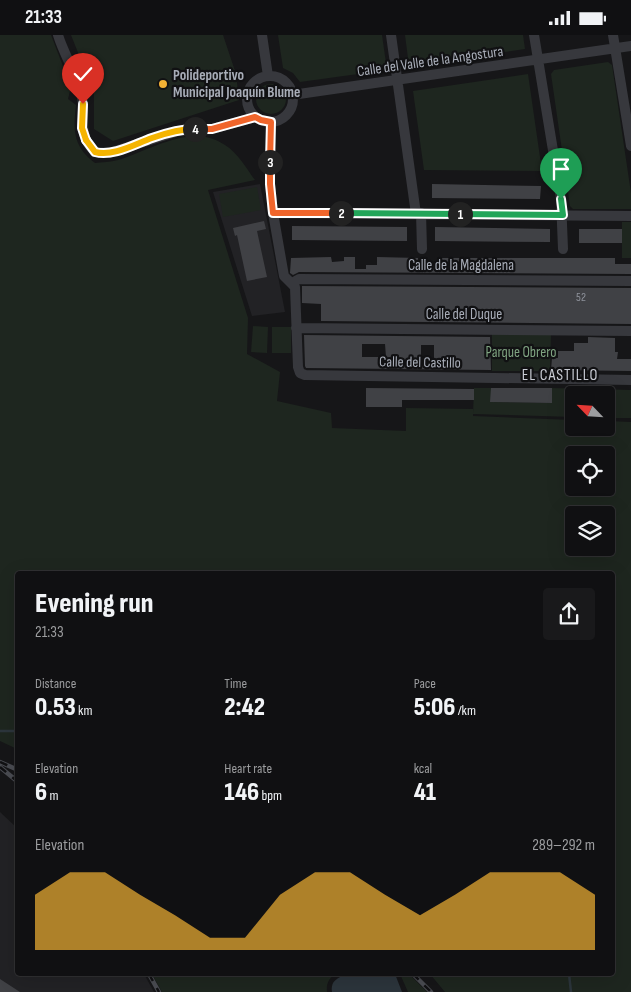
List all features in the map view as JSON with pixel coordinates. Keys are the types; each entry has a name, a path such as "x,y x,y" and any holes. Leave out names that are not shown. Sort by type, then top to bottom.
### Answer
{"street":[{"path":"58,35 80,87 83,104 82,128 85,139 95,152 109,153 178,131 212,129 255,117"},
{"path":"262,35 268,76"},
{"path":"391,35 422,249"},
{"path":"534,35 563,215 563,249"},
{"path":"613,35 631,146"},
{"name":"Calle del Valle de la Angostura","path":"292,95 631,46"},
{"path":"268,76 283,80 289,87 292,95 292,104 289,111 283,117 271,122 255,117 247,102 248,93 252,85 258,79 268,76"},
{"path":"232,123 247,102"},
{"path":"271,122 270,184 273,213 284,276 295,287 296,328"},
{"path":"273,213 631,216"},
{"name":"Calle de la Magdalena","path":"292,283 299,279 631,281"},
{"name":"Calle del Duque","path":"296,328 631,331"},
{"name":"Calle del Castillo","path":"296,328 300,373 305,375 631,380"}],"shaded area":[{"path":"260,184 285,312 252,316 213,192"},
{"path":"0,812 15,826 15,976 145,976 154,992 0,992"},
{"path":"344,976 396,976 402,992 332,992 332,985"}],"green space":[{"path":"0,35 51,35 71,87 68,99 76,105 76,137 82,151 95,163 118,160 172,140 199,136 212,139 230,148 255,180 208,190 248,318 247,354 280,372 277,401 331,413 332,428 406,431 406,408 473,409 473,416 565,420 565,436 615,436 615,421 631,422 631,992 445,992 432,976 615,976 615,571 15,571 15,748 0,741"},
{"name":"Polideportivo Municipal Joaquín Blume","path":"71,35 223,35 236,74 239,100 113,141 94,129 94,93"},
{"path":"278,35 382,35 387,70 300,82 293,73 283,68"},
{"path":"405,35 523,35 525,49 409,66"},
{"path":"608,62 612,65 631,193 631,209 573,209 570,206 551,74 554,70"},
{"path":"528,74 542,171 424,170 413,91"},
{"path":"271,84 282,88 286,99 282,110 271,114 260,110 256,99 260,88"},
{"path":"257,187 261,210 223,217 219,194"},
{"path":"622,222 631,222 631,258 622,258"},
{"path":"253,326 268,327 267,353 251,352"},
{"path":"272,327 291,327 291,353 272,353"},
{"name":"Parque Obrero","path":"492,333 551,334 550,371 492,371"},
{"path":"474,388 491,388 491,402 551,403 552,388 565,388 565,417 473,414"},
{"path":"615,390 631,390 631,418 615,418"},
{"path":"153,976 333,976 328,981 327,992 162,992"},
{"path":"401,976 411,976 427,992 408,992"}],"building":[{"path":"432,184 541,186 540,199 432,198"},
{"path":"264,221 266,229 257,231 267,277 247,281 237,235 235,236 233,228"},
{"path":"292,226 407,227 407,241 292,240"},
{"path":"435,227 550,229 550,242 435,241"},
{"path":"579,229 622,229 622,243 579,243"},
{"path":"331,257 332,262 344,261 344,257 355,257 355,269 366,269 366,265 377,265 377,257 418,258 418,262 442,265 442,258 615,258 615,264 631,264 631,274 299,272 293,275 290,273 291,258"},
{"path":"302,286 631,288 631,324 321,321 321,304 302,303"},
{"path":"304,335 490,337 491,370 306,368","holes":["362,344 385,344 386,357 362,357","421,345 434,345 434,358 421,358"]},
{"path":"588,337 615,338 615,352 618,352 617,359 631,359 631,371 551,370 552,358 558,358 558,351 574,351 574,343 588,343"},
{"path":"366,388 474,389 474,400 402,400 402,407 366,407"},
{"path":"491,388 552,388 552,403 490,402"},
{"path":"0,979 20,992 0,992"}],"waterway":[{"path":"0,731 15,732"},
{"path":"569,976 571,992"}],"railway":[{"path":"0,762 15,769"},
{"path":"0,767 15,780"},
{"path":"150,976 159,992"},
{"path":"415,976 431,992"}],"place":[{"name":"Polideportivo Municipal Joaquín Blume","path":"163,84"}],"district":[{"name":"EL CASTILLO","path":"560,374"}],"route":[{"path":"83,104 82,128 85,139 95,152 100,153 109,153 178,131 212,129 255,117 271,122 270,184 273,213 563,215 561,199"}]}
